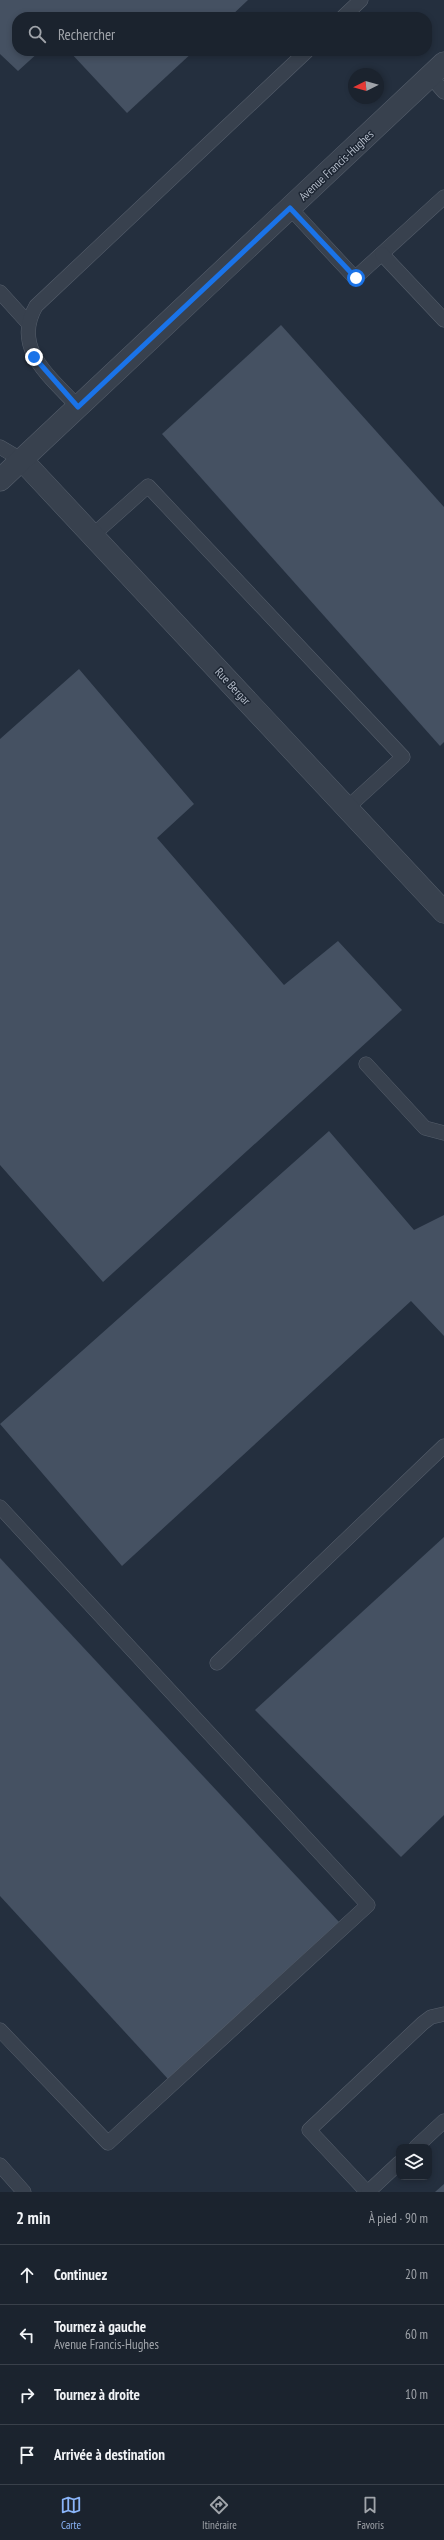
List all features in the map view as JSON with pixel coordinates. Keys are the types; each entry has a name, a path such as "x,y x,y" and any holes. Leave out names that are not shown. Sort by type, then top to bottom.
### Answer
{"street":[{"name":"Avenue Francis-Hughes","path":"0,480 290,208 439,77"},
{"name":"Rue Bergar","path":"22,460 444,912"}],"lane":[{"path":"348,12 361,0"},
{"path":"78,407 34,357 28,340 28,322 31,314 42,299 302,56"},
{"path":"290,208 356,278 444,197"},
{"path":"382,254 444,320"},
{"path":"0,292 28,322"},
{"path":"0,447 22,460"},
{"path":"92,536 148,486 403,757 347,808"},
{"path":"366,1064 425,1128 444,1133"},
{"path":"217,1663 444,1446"},
{"path":"0,1507 368,1905 108,2143 0,2030"},
{"path":"396,2166 368,2192 309,2130 423,2023 431,2017 444,2014"},
{"path":"419,2144 444,2121"},
{"path":"0,2165 24,2192"}],"building":[{"path":"0,0 248,0 235,12 12,12 12,56 34,56 18,71 0,54"},
{"path":"74,56 189,56 127,113"},
{"path":"281,325 444,507 444,742 440,746 162,434"},
{"path":"79,669 194,804 157,838 284,985 338,941 402,1010 103,1282 0,1165 0,739"},
{"path":"329,1131 414,1230 444,1215 444,1336 411,1301 122,1566 0,1424"},
{"path":"444,1537 444,1815 401,1857 255,1710"},
{"path":"0,1558 340,1923 168,2079 0,1896"},
{"path":"444,2184 444,2192 435,2192"}],"route":[{"path":"34,357 78,407 290,208 356,278"}]}
